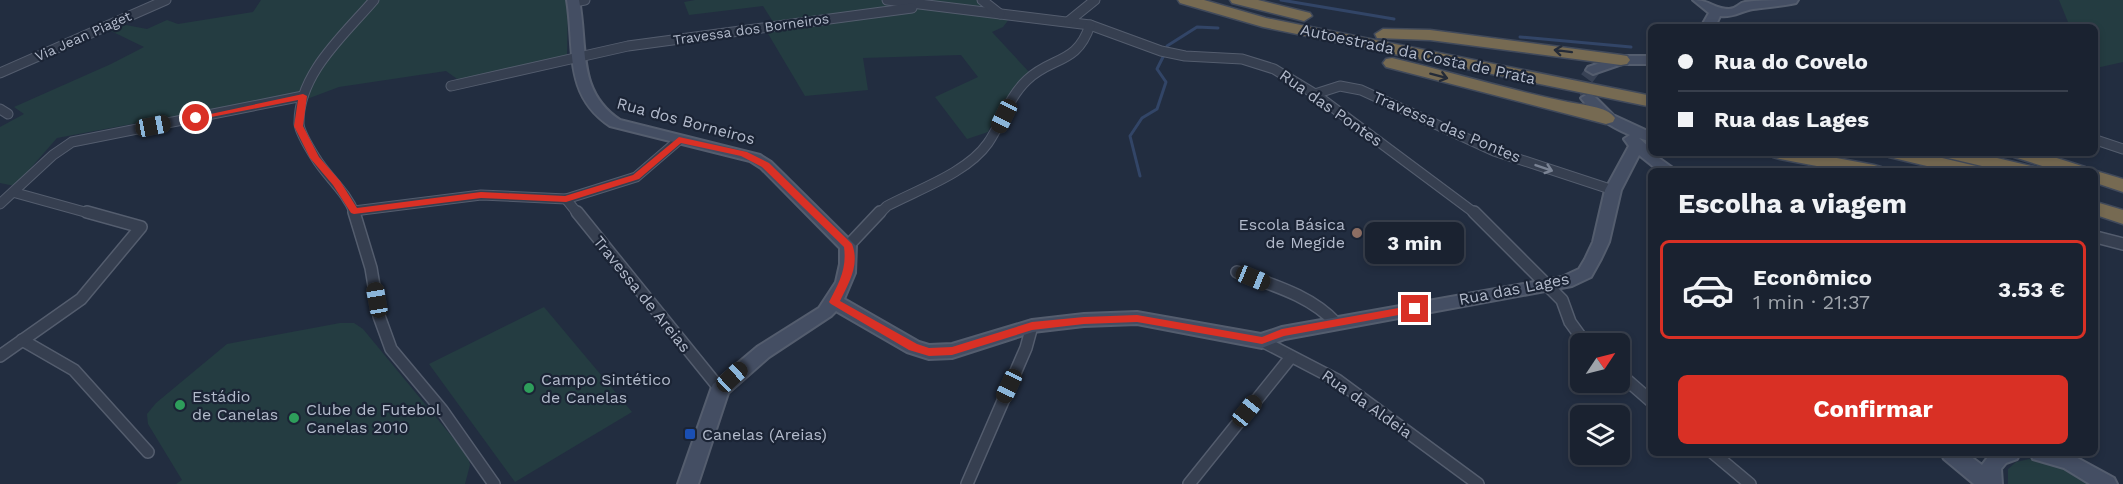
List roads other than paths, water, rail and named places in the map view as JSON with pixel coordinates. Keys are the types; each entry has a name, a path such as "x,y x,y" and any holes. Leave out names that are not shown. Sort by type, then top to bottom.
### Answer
{"highway":[{"name":"Autoestrada da Costa de Prata","path":"1186,0 1263,22 1648,101"},
{"name":"Autoestrada da Costa de Prata","path":"1238,0 1383,34 1648,89"},
{"path":"1263,22 1305,40 1606,118"},
{"path":"1383,34 1430,35 1621,60"},
{"path":"1796,156 1858,168"},
{"path":"1909,156 1959,168"},
{"path":"1964,156 2015,168"},
{"path":"2030,156 2068,168"},
{"path":"2098,178 2123,186"},
{"path":"2098,193 2123,200"},
{"path":"2098,209 2123,218"},
{"path":"2098,214 2123,218"}],"street":[{"name":"Via Jean Piaget","path":"0,73 166,0"},
{"path":"374,0 319,64 303,96 298,126 315,158 337,183 354,211 371,268 379,316 391,349 442,410 494,484"},
{"path":"887,0 924,6"},
{"path":"982,0 1000,14"},
{"path":"1069,21 1095,0"},
{"path":"1699,0 1704,6 1716,11 1736,12 1743,9 1742,3 1774,4 1792,0"},
{"name":"Rua dos Borneiros","path":"577,1 579,57 585,90 600,116 615,123 755,158 766,165 848,246"},
{"name":"Rua das Pontes","path":"924,6 1069,21 1090,25 1161,51 1185,56 1242,59 1274,69 1315,94 1472,210 1562,300 1570,322 1578,333"},
{"name":"Travessa dos Borneiros","path":"451,86 579,57 709,34 924,6"},
{"path":"1710,24 1716,11"},
{"path":"688,484 720,389 754,359 825,312 835,302 848,274 851,261 848,246 863,228 887,206 968,165 992,139 1020,88 1029,78 1084,43 1090,25"},
{"path":"1593,70 1621,60 1648,60"},
{"name":"Travessa das Pontes","path":"1315,94 1340,86 1361,90 1494,151 1613,190"},
{"path":"0,204 16,193 58,148 72,142 303,96"},
{"path":"1588,99 1594,108 1606,118 1622,128 1648,137"},
{"path":"1622,128 1648,155"},
{"path":"354,211 481,195 566,199 636,177 679,140"},
{"path":"2098,141 2123,149"},
{"name":"Rua das Lages","path":"1262,340 1282,333 1566,282 1585,273 1601,242 1613,190 1637,145"},
{"path":"1649,156 1667,168"},
{"path":"1624,168 1661,156"},
{"path":"0,356 81,299 141,228 16,193"},
{"name":"Travessa de Areias","path":"566,199 720,389"},
{"path":"2098,238 2123,244"},
{"path":"1237,272 1285,291 1329,313 1336,323"},
{"name":"Rua da Aldeia","path":"835,302 913,347 929,352 952,351 1032,326 1084,320 1137,318 1262,340 1337,380 1478,484"},
{"path":"967,484 1026,348 1032,326"},
{"path":"22,340 74,370 148,452"},
{"path":"1189,484 1291,357"},
{"path":"1630,383 1648,398"},
{"path":"1717,456 1750,484"},
{"path":"1955,456 1973,469 1987,484"},
{"path":"1992,484 1991,467 2002,456"},
{"path":"2050,456 2070,462 2107,484"}],"waterway":[{"path":"1281,0 1394,19"},
{"path":"1167,46 1197,27 1218,28"},
{"path":"1520,37 1631,47"},
{"path":"1140,176 1130,136 1142,118 1157,109 1166,82 1157,69 1164,55"}],"tunnel":[{"path":"1588,98 1584,82 1593,70"}],"place":[{"name":"Escola Básica de Megide","path":"1357,233"},
{"name":"Campo Sintético de Canelas","path":"529,388"},
{"name":"Estádio de Canelas","path":"180,405"},
{"name":"Clube de Futebol Canelas 2010","path":"294,418"},
{"name":"Canelas (Areias)","path":"690,434"}]}
